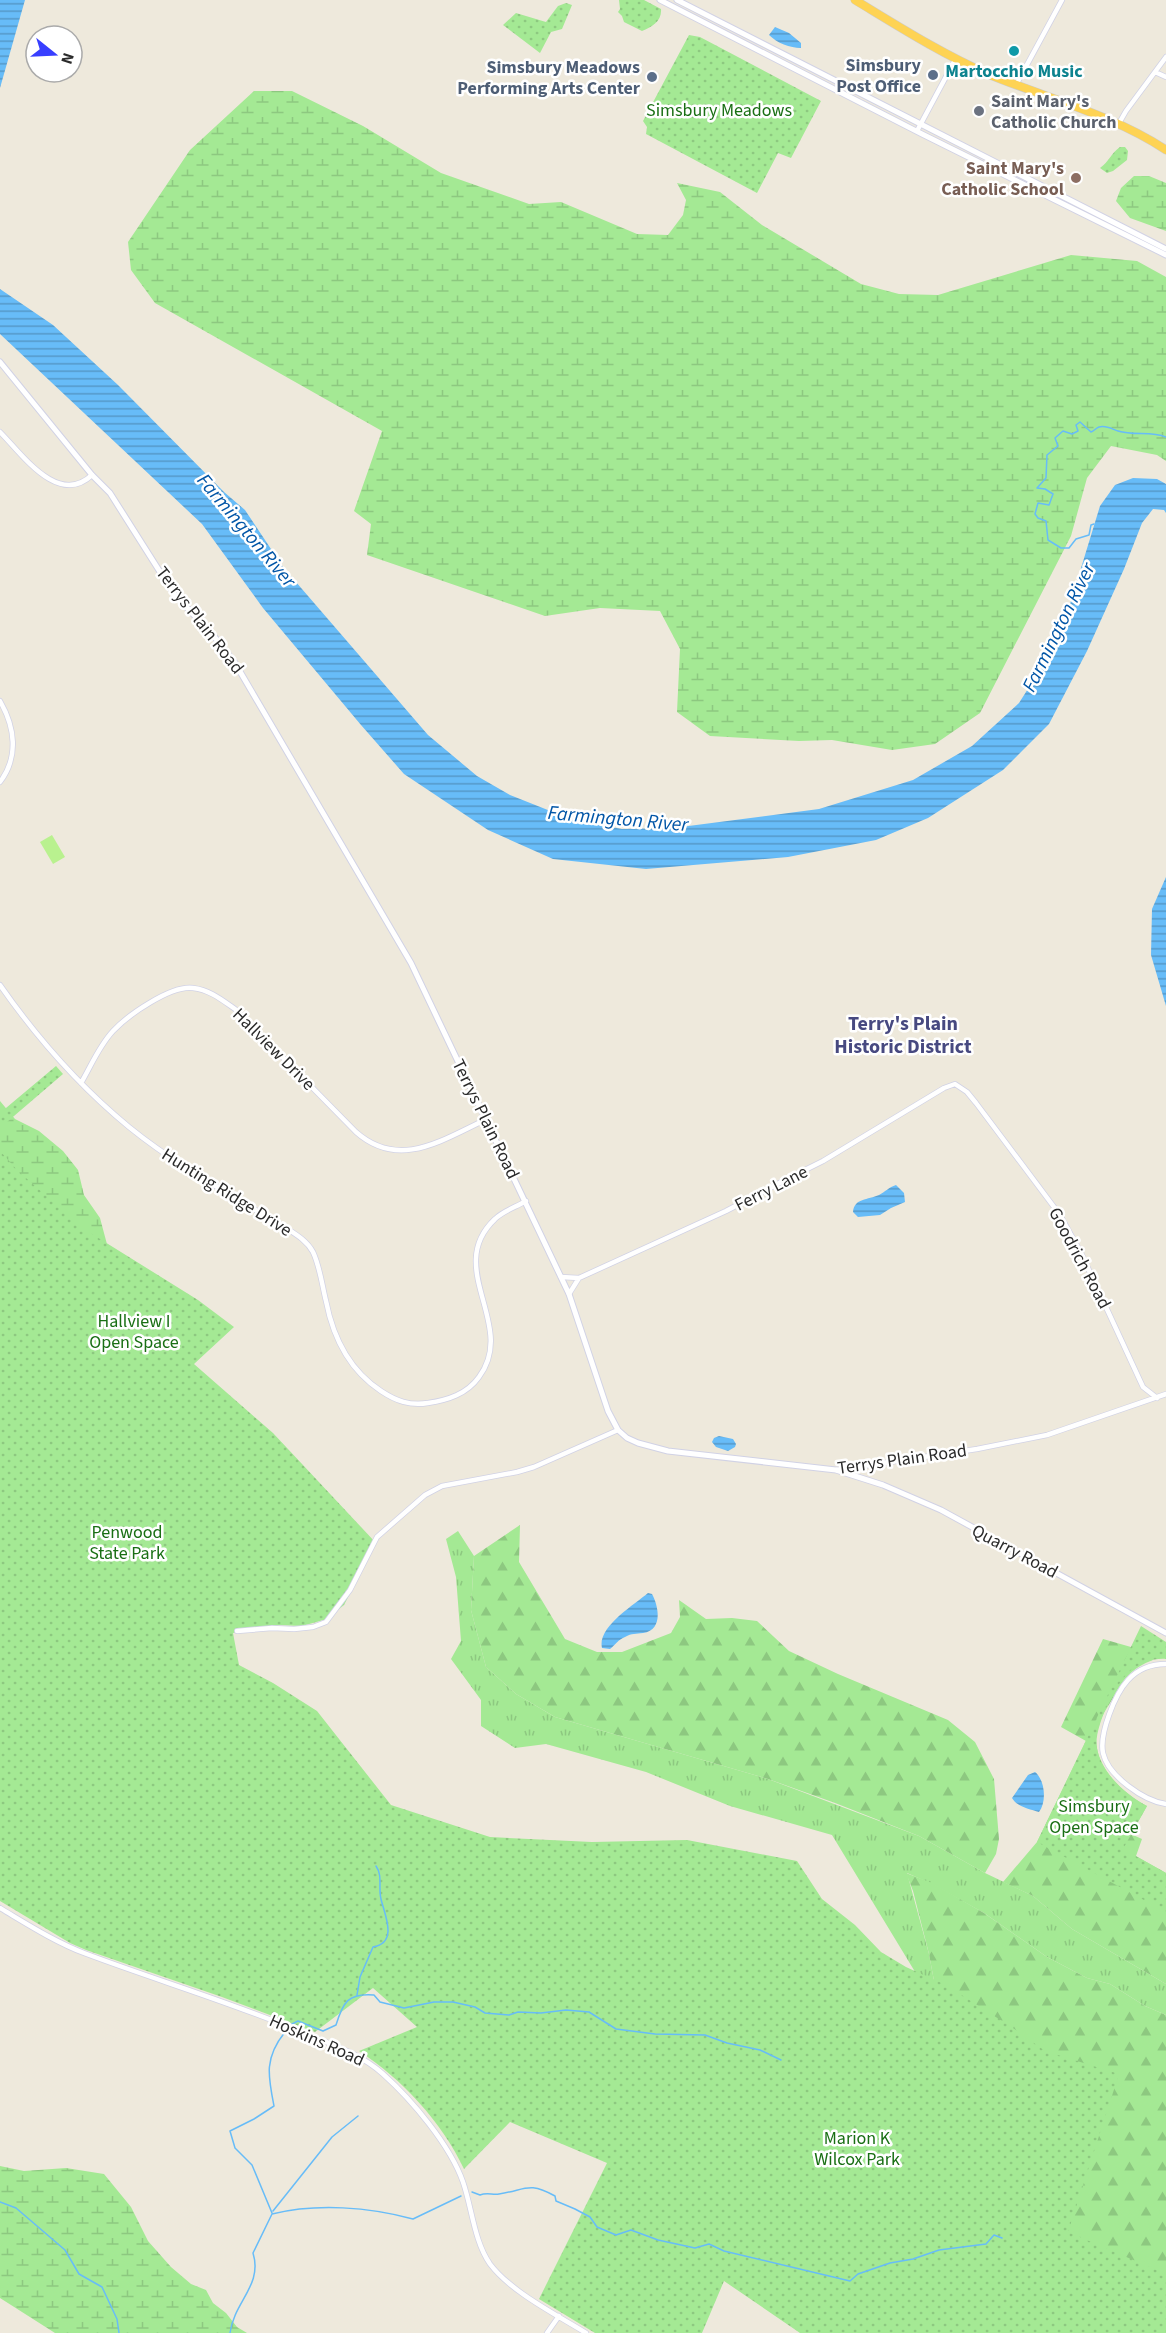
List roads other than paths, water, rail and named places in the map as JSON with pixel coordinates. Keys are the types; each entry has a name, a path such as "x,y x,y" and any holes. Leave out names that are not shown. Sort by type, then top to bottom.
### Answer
{"highway":[{"path":"855,0 956,58 1016,85 1118,125 1166,150"}],"street":[{"path":"660,0 803,73 1166,249"},
{"path":"677,0 1166,255"},
{"path":"1016,85 1062,0"},
{"path":"693,17 698,10"},
{"path":"1118,125 1166,57"},
{"path":"919,128 930,103 956,58"},
{"path":"803,73 806,66"},
{"path":"1155,72 1166,77"},
{"name":"Terrys Plain Road","path":"0,362 110,494 174,594 213,635 235,663 411,963 569,1294 608,1411 618,1430 638,1443 669,1451 836,1470 977,1449 1047,1435 1166,1394"},
{"path":"0,432 39,471 56,483 74,485 92,475"},
{"path":"0,700 7,714 13,737 11,760 0,782"},
{"name":"Hunting Ridge Drive","path":"0,985 34,1033 81,1083 129,1127 305,1242 315,1257 329,1314 343,1351 368,1381 386,1395 405,1403 425,1404 456,1396 471,1387 483,1371 489,1356 491,1338 488,1315 476,1275 479,1243 495,1218 526,1201"},
{"name":"Hallview Drive","path":"81,1083 113,1031 156,999 180,988 191,988 214,994 235,1009 356,1132 376,1147 394,1150 420,1149 485,1120"},
{"name":"Ferry Lane","path":"561,1277 579,1278 726,1211 823,1161 944,1088 955,1084"},
{"name":"Goodrich Road","path":"955,1084 967,1092 976,1103 1060,1215 1081,1253 1143,1387 1157,1398"},
{"path":"569,1294 579,1278"},
{"name":"Goodrich Road","path":"1142,1403 1143,1387"},
{"path":"237,1631 294,1629 313,1627 326,1622 350,1590 377,1537 409,1507 433,1490 442,1486 534,1467 618,1430"},
{"path":"861,1478 862,1466"},
{"name":"Quarry Road","path":"836,1470 883,1485 941,1510 1166,1633"},
{"path":"1166,1664 1141,1670 1127,1681 1102,1732 1102,1747 1108,1765 1129,1787 1150,1800 1166,1804"},
{"name":"Hoskins Road","path":"0,1908 76,1950 268,2018 333,2045 372,2065 402,2095 446,2146 464,2183 476,2227 490,2264 511,2284 586,2333"},
{"path":"547,2333 559,2316"}],"water":[{"path":"0,0 25,0 0,88"},
{"path":"775,27 789,33 801,43 801,48 792,47 772,38 769,35"},
{"name":"Farmington River","path":"0,289 53,325 118,385 224,492 245,510 283,567 428,735 477,776 510,795 573,820 622,829 673,828 819,809 913,780 972,746 1019,703 1059,640 1100,506 1115,485 1133,478 1157,479 1166,484 1166,513 1164,510 1153,509 1142,523 1087,651 1049,724 1003,770 928,818 876,840 788,857 646,869 553,859 488,830 404,774 263,608 202,524 0,334"},
{"path":"1166,877 1166,1006 1151,955 1152,909"},
{"path":"896,1185 904,1193 905,1202 880,1215 858,1217 853,1212 856,1204 862,1200 879,1195"},
{"path":"719,1436 733,1439 735,1447 728,1451 716,1447 712,1442"},
{"path":"648,1593 652,1594 658,1611 654,1627 649,1631 623,1638 610,1649 602,1648 605,1632 618,1617"},
{"path":"1035,1772 1041,1780 1044,1791 1042,1808 1039,1812 1020,1806 1012,1798 1028,1775"}],"waterway":[{"path":"1094,524 1091,525 1089,535 1076,539 1069,548 1061,548 1048,540 1046,521 1035,514 1038,503 1049,505 1053,494 1045,489 1037,488 1046,478 1047,455 1058,446 1055,438 1063,431 1072,434 1078,431 1076,425 1080,422 1091,432 1104,426 1124,432 1166,437"},
{"path":"357,1995 360,1977 373,1947 386,1940 388,1934 376,1866"},
{"path":"292,2024 298,2021 323,2031 336,2025 341,2010 352,1998 374,1995 380,2002 404,2008 434,2002 453,2002 475,2007 485,2013 509,2015 518,2012 541,2013 566,2010 589,2012 616,2029 655,2034 705,2035 727,2043 760,2050 781,2060"},
{"path":"272,2213 252,2165 235,2148 230,2131 274,2106 269,2068 274,2050 285,2032"},
{"path":"273,2211 332,2137 358,2116"},
{"path":"472,2192 480,2195 499,2194 527,2188 539,2189 555,2196 556,2201 590,2217 597,2227 616,2235 631,2230 658,2240 695,2248 709,2244 724,2251 850,2281 858,2274 890,2263 913,2259 939,2250 986,2244 994,2235 1002,2238"},
{"path":"230,2333 254,2275 253,2253 272,2214 307,2208 343,2208 361,2209 413,2219 461,2196"},
{"path":"0,2202 16,2208 65,2250 79,2274 102,2287 117,2319 119,2333"}],"place":[{"name":"Martocchio Music","path":"1014,51"},
{"name":"Simsbury Post Office","path":"933,75"},
{"name":"Simsbury Meadows Performing Arts Center","path":"652,77"},
{"name":"Saint Mary's Catholic Church","path":"979,111"},
{"name":"Saint Mary's Catholic School","path":"1076,178"}],"district":[{"name":"Terry's Plain Historic District","path":"903,1034"}],"park label":[{"name":"Simsbury Meadows","path":"719,110"},
{"name":"Hallview I Open Space","path":"134,1331"},
{"name":"Penwood State Park","path":"127,1542"},
{"name":"Simsbury Open Space","path":"1094,1816"},
{"name":"Marion K Wilcox Park","path":"857,2148"}]}
